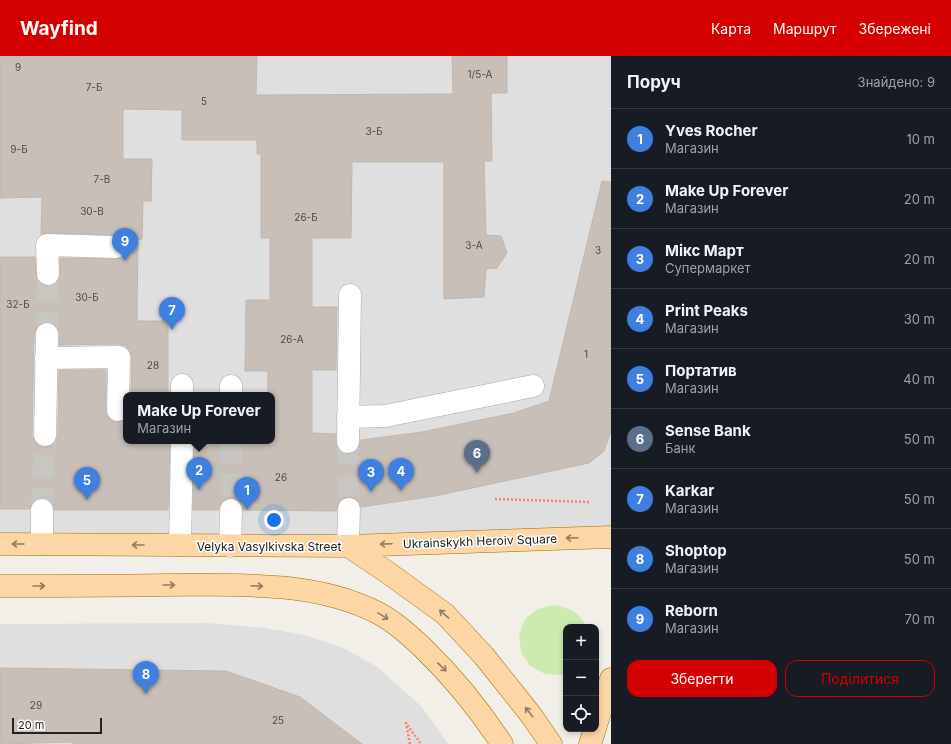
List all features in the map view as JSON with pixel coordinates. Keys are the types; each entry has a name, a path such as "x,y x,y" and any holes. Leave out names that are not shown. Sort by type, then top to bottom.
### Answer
{"main road":[{"name":"Ukrainskykh Heroiv Square","path":"348,546 611,537"},
{"name":"Velyka Vasylkivska Street","path":"0,544 348,546 445,614 484,656 531,715 551,744"},
{"path":"0,586 258,585 314,592 349,601 379,613 404,630 447,671 490,725 502,744"},
{"path":"599,716 611,679"},
{"path":"590,744 594,732"}],"lane":[{"path":"48,274 47,245 116,247"},
{"path":"348,442 350,295"},
{"path":"45,435 47,334"},
{"path":"46,358 119,357 118,410"},
{"path":"348,418 385,416 533,386"},
{"path":"180,545 182,444"},
{"path":"348,546 349,509"},
{"path":"42,510 42,544"},
{"path":"230,546 232,510"}],"path":[{"path":"495,499 589,502"},
{"path":"410,744 406,723 421,744"}],"shaded area":[{"path":"0,56 611,56 611,537 0,544"},
{"path":"206,623 265,628 304,635 343,648 376,666 422,707 448,744 0,744 0,624"}],"green space":[{"path":"555,605 565,608 577,614 585,624 563,624 562,675 545,674 530,666 521,652 519,635 525,619 538,609"}],"building":[{"path":"0,56 257,56 256,95 453,94 452,56 507,56 507,93 491,93 492,161 484,161 486,235 501,236 507,253 497,268 486,269 484,297 444,299 444,162 352,162 351,238 312,238 312,307 337,307 336,370 312,370 312,433 336,434 337,448 342,453 348,454 354,453 358,449 361,440 422,432 514,413 549,401 602,181 611,182 611,431 604,451 589,463 435,496 361,507 360,503 356,499 349,497 343,498 339,502 336,511 243,510 242,504 238,500 231,498 225,499 221,503 218,510 193,510 194,444 275,444 275,392 268,392 268,371 245,371 246,300 270,300 270,238 261,238 261,154 257,154 257,140 182,140 182,110 123,109 123,159 152,159 151,201 143,201 142,239 138,239 137,321 168,321 168,392 131,392 132,357 126,346 119,344 59,345 60,334 58,328 53,323 41,323 37,327 34,334 32,435 34,441 39,446 51,446 56,441 58,435 59,370 106,370 107,416 111,420 117,422 123,420 123,444 170,444 168,510 54,510 53,504 49,499 42,498 35,499 31,503 30,509 0,509 0,257 35,257 37,280 42,285 49,286 55,284 59,280 60,258 116,259 122,258 126,254 128,247 127,241 123,237 116,235 41,234 42,197 0,198"},
{"path":"0,668 226,671 300,697 362,744 73,744 73,742 0,744"}],"tunnel":[{"path":"47,334 48,274"},
{"path":"42,510 45,435"},
{"path":"348,442 349,509"},
{"path":"231,444 231,510"}],"place":[{"name":"Reborn","path":"125,261"},
{"name":"Karkar","path":"172,330"},
{"name":"Sense Bank","path":"477,473"},
{"name":"Make Up Forever","path":"199,490"},
{"name":"Print Peaks","path":"401,491"},
{"name":"Мікс Март","path":"371,492"},
{"name":"Портатив","path":"87,500"},
{"name":"Yves Rocher","path":"247,510"},
{"name":"Shoptop","path":"146,694"}]}
